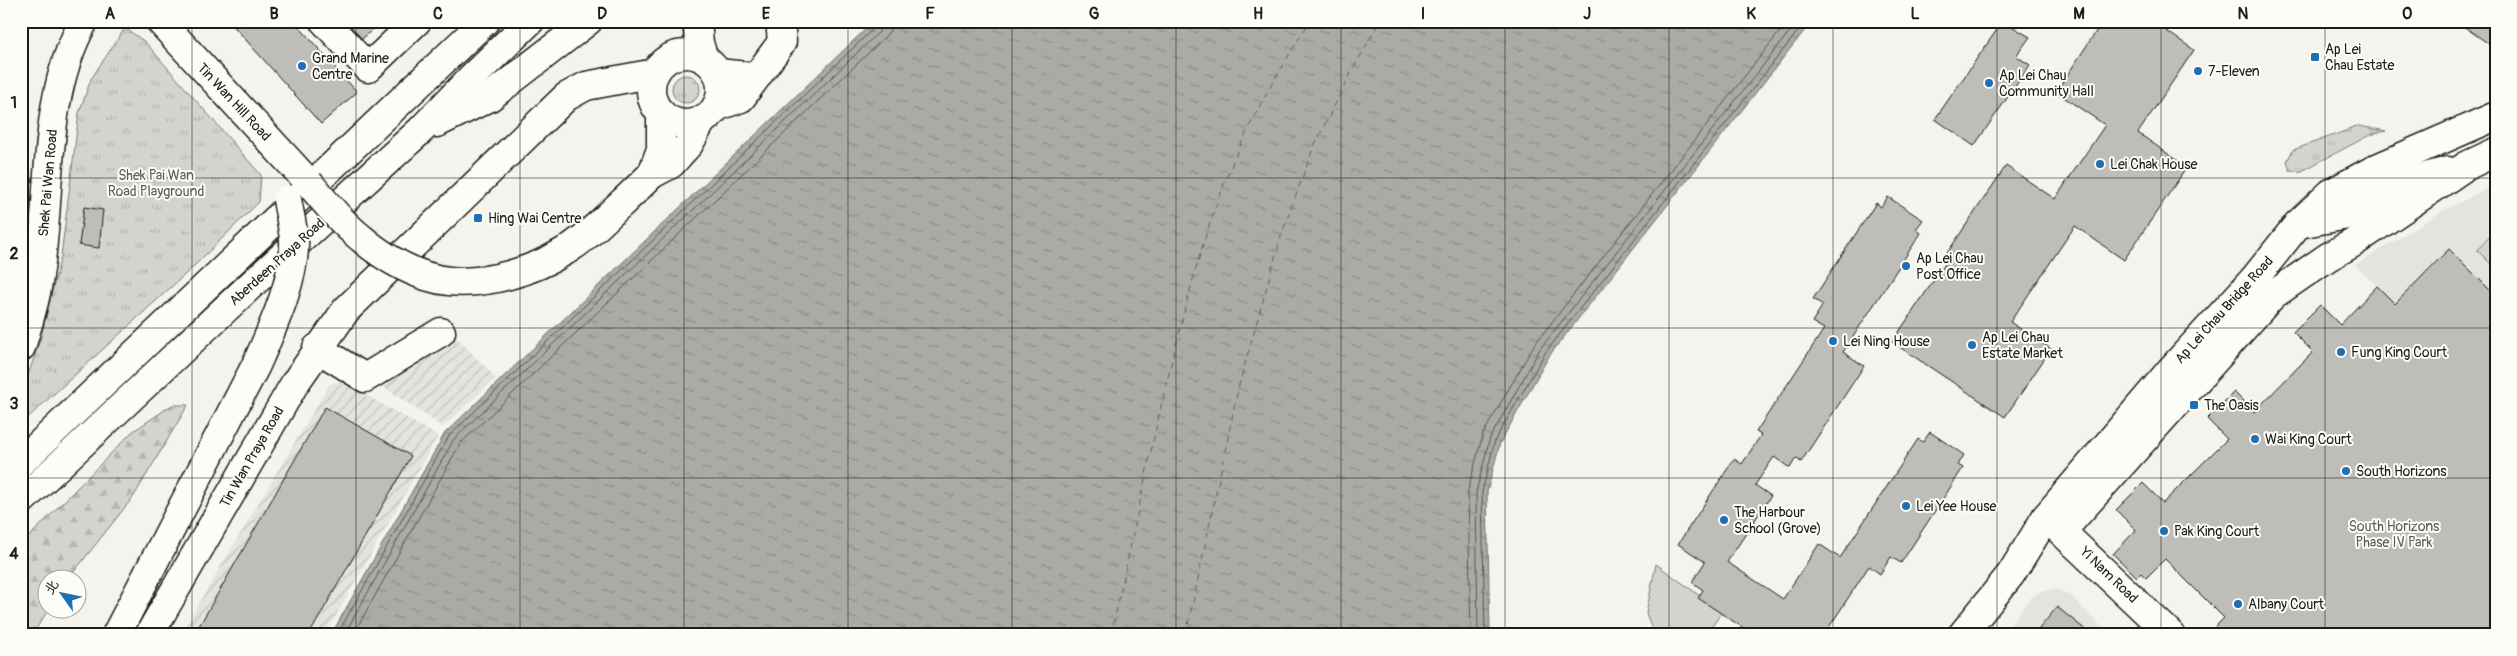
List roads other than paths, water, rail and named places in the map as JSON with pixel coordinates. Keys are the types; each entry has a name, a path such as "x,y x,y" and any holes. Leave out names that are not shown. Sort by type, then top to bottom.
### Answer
{"main road":[{"name":"Shek Pai Wan Road","path":"21,347 39,278 52,129 58,92 65,67 84,21"},
{"name":"Tin Wan Hill Road","path":"160,21 361,239 386,257 417,272 448,281 474,281 493,278 544,263 567,250 623,202 652,174"},
{"path":"324,21 368,68 417,21"},
{"path":"21,462 485,21"},
{"name":"Aberdeen Praya Road","path":"21,501 252,284 422,130 473,76 530,21"},
{"path":"422,130 490,97 588,21"},
{"path":"652,174 661,149 660,85 679,33 678,21"},
{"path":"652,174 671,164 689,144 720,94 711,66 699,43 698,21"},
{"path":"756,77 711,66 683,54 660,85 668,119 682,124 693,123 741,98 782,42 780,21"},
{"name":"Tin Wan Praya Road","path":"149,635 261,440 317,348 346,310 566,97 586,86 618,81 633,86 660,85"},
{"name":"Ap Lei Chau Bridge Road","path":"2054,524 2169,372 2254,279 2298,224 2331,193 2379,167 2496,116"},
{"path":"116,635 256,365 279,310 290,270 294,241 286,198 271,143"},
{"name":"Ap Lei Chau Bridge Road","path":"1962,635 2054,524 2273,295 2466,166 2496,152"},
{"path":"2298,224 2348,215 2400,184 2466,166"},
{"path":"317,348 365,378 441,332"},
{"name":"Yi Nam Road","path":"2054,524 2171,635"}],"water":[{"path":"874,21 1812,21 1549,356 1500,443 1487,492 1490,635 331,635 445,433"}],"place":[{"name":"Ap Lei Chau Estate","path":"2315,57"},
{"name":"Grand Marine Centre","path":"302,66"},
{"name":"7-Eleven","path":"2198,71"},
{"name":"Ap Lei Chau Community Hall","path":"1989,83"},
{"name":"Lei Chak House","path":"2100,164"},
{"name":"Hing Wai Centre","path":"478,218"},
{"name":"Ap Lei Chau Post Office","path":"1906,266"},
{"name":"Lei Ning House","path":"1833,341"},
{"name":"Ap Lei Chau Estate Market","path":"1972,345"},
{"name":"Fung King Court","path":"2341,352"},
{"name":"The Oasis","path":"2194,405"},
{"name":"Wai King Court","path":"2255,439"},
{"name":"South Horizons","path":"2346,471"},
{"name":"Lei Yee House","path":"1906,506"},
{"name":"The Harbour School (Grove)","path":"1724,520"},
{"name":"Pak King Court","path":"2164,531"},
{"name":"Albany Court","path":"2238,604"}],"park label":[{"name":"Shek Pai Wan Road Playground","path":"156,184"},
{"name":"South Horizons Phase IV Park","path":"2394,534"}]}
